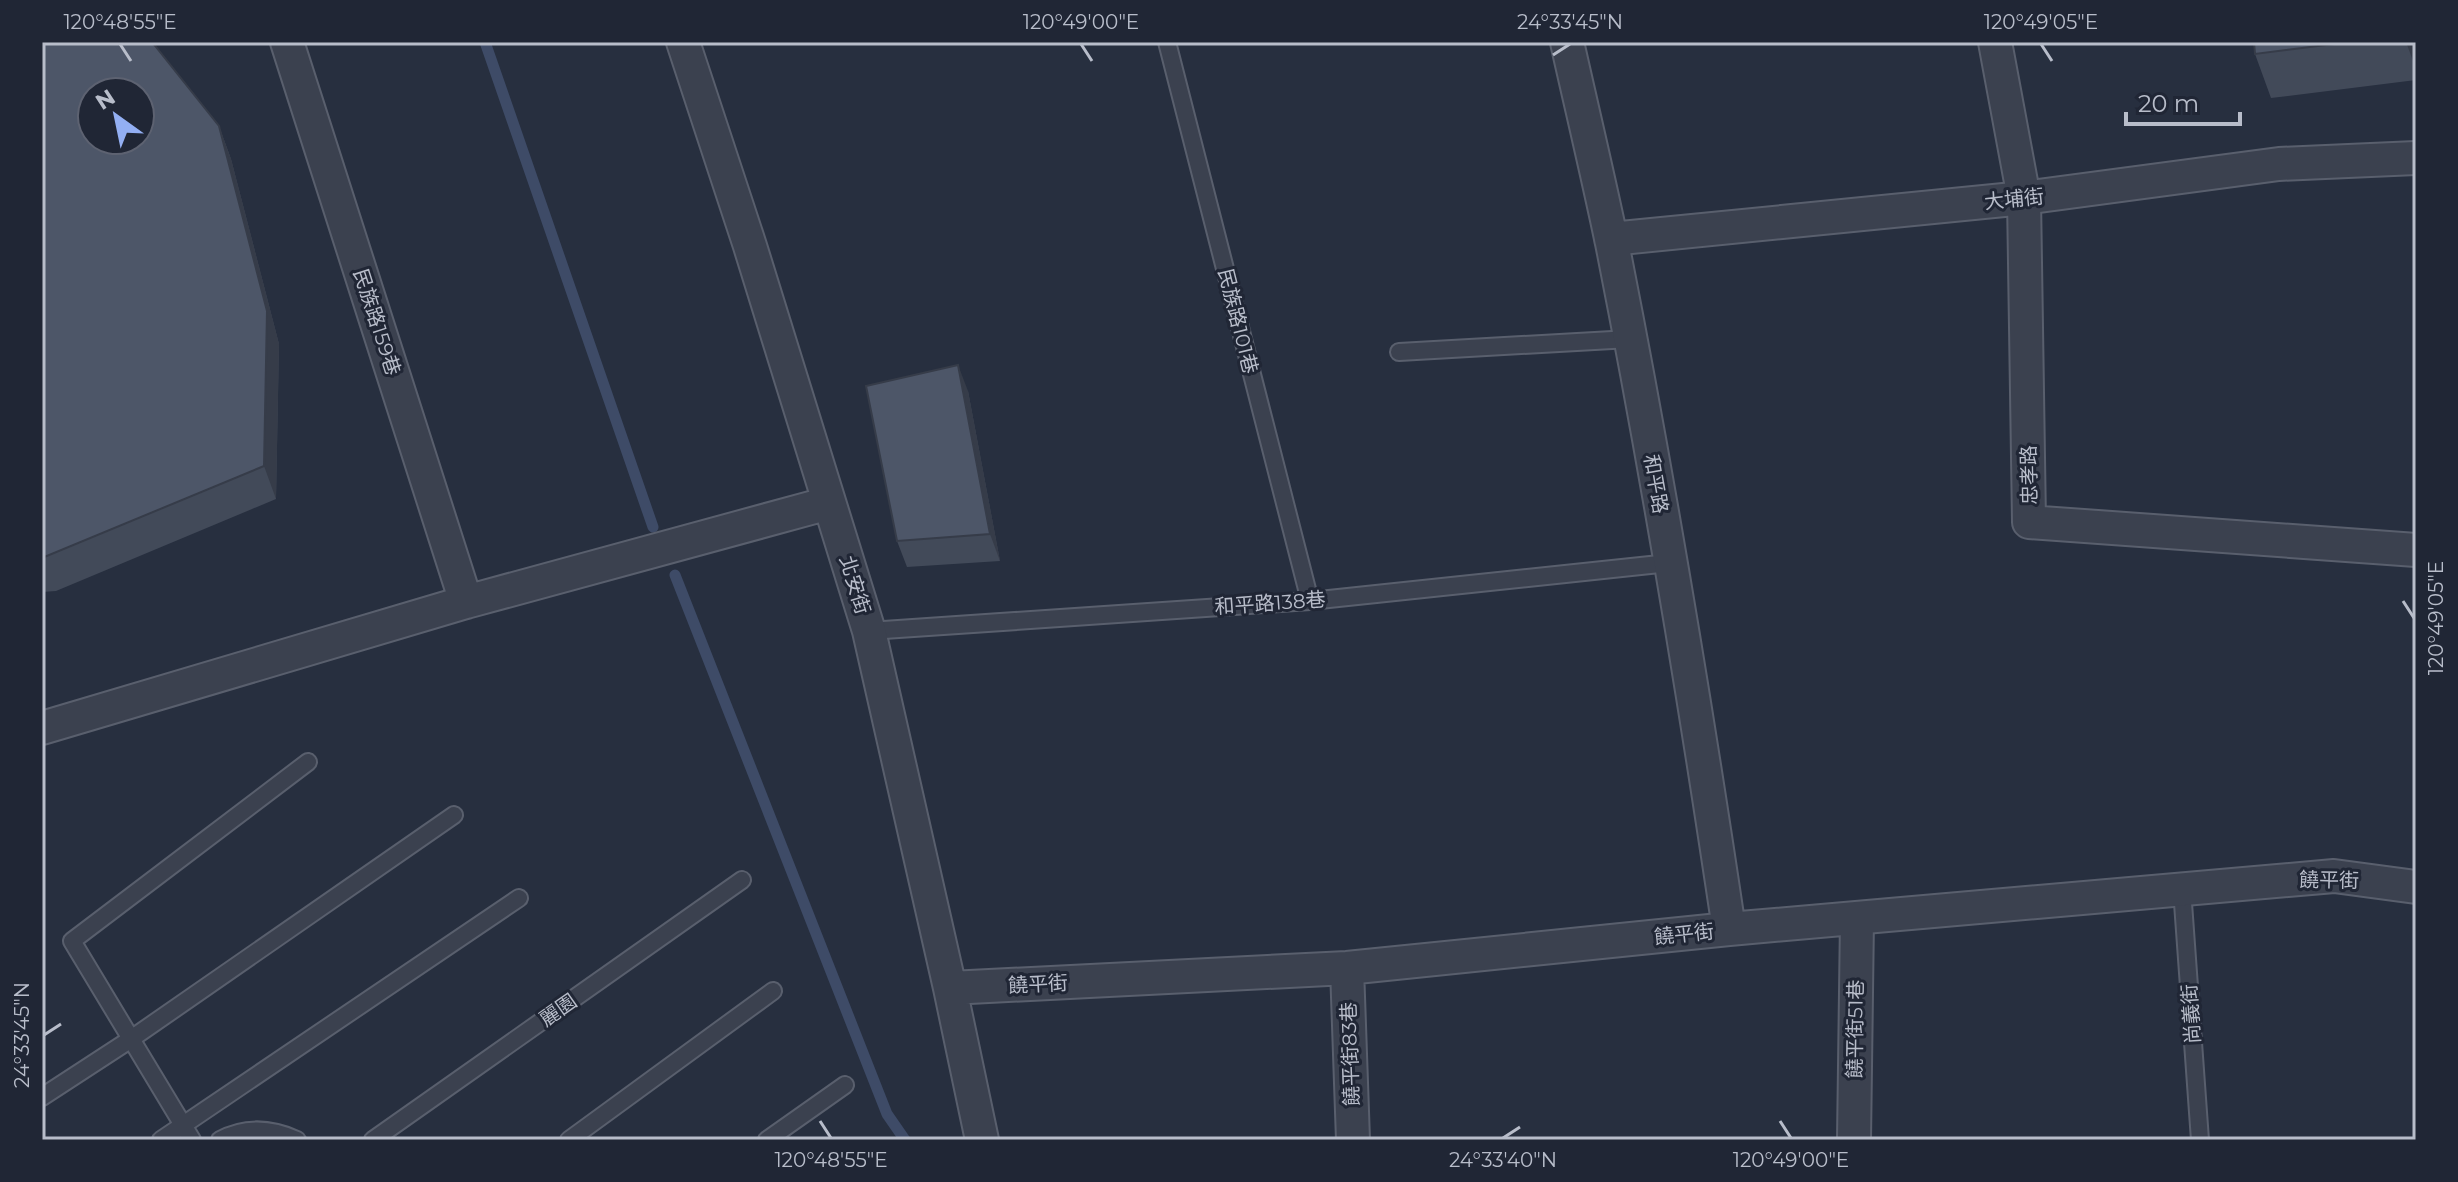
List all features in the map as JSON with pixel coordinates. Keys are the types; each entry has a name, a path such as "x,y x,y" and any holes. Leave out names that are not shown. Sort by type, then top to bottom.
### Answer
{"street":[{"name":"民族路159巷","path":"287,42 466,602"},
{"name":"北安街","path":"683,42 750,246 869,631 982,1140"},
{"name":"和平路","path":"1567,42 1630,339 1703,747 1729,929"},
{"name":"忠孝路","path":"1995,42 2024,198 2029,522 2416,550"},
{"name":"大埔街","path":"1611,239 2024,198 2279,164 2416,158"},
{"path":"42,728 466,602 829,503"},
{"name":"饒平街","path":"950,988 1347,968 1729,929 2334,876 2416,887"},
{"name":"饒平街51巷","path":"1854,1140 1857,919"},
{"name":"饒平街83巷","path":"1347,968 1353,1140"}],"lane":[{"name":"民族路101巷","path":"1167,42 1310,601"},
{"path":"1399,352 1630,339"},
{"name":"和平路138巷","path":"869,631 1310,601 1669,563"},
{"path":"192,1140 72,941 308,762"},
{"path":"42,1097 131,1039 454,815"},
{"name":"麗園","path":"373,1140 742,880"},
{"name":"尚義街","path":"2182,889 2200,1140"},
{"path":"161,1140 519,898"},
{"path":"569,1140 773,991"},
{"path":"767,1140 845,1085"},
{"path":"220,1140 235,1132 276,1130 297,1140"}],"building":[{"path":"42,42 152,42 219,126 267,311 264,466 42,558"},
{"path":"2254,42 2350,42 2255,54"},
{"path":"958,365 990,534 897,541 866,386"}],"waterway":[{"path":"485,42 653,527"},
{"path":"675,575 887,1114 905,1140"}]}
